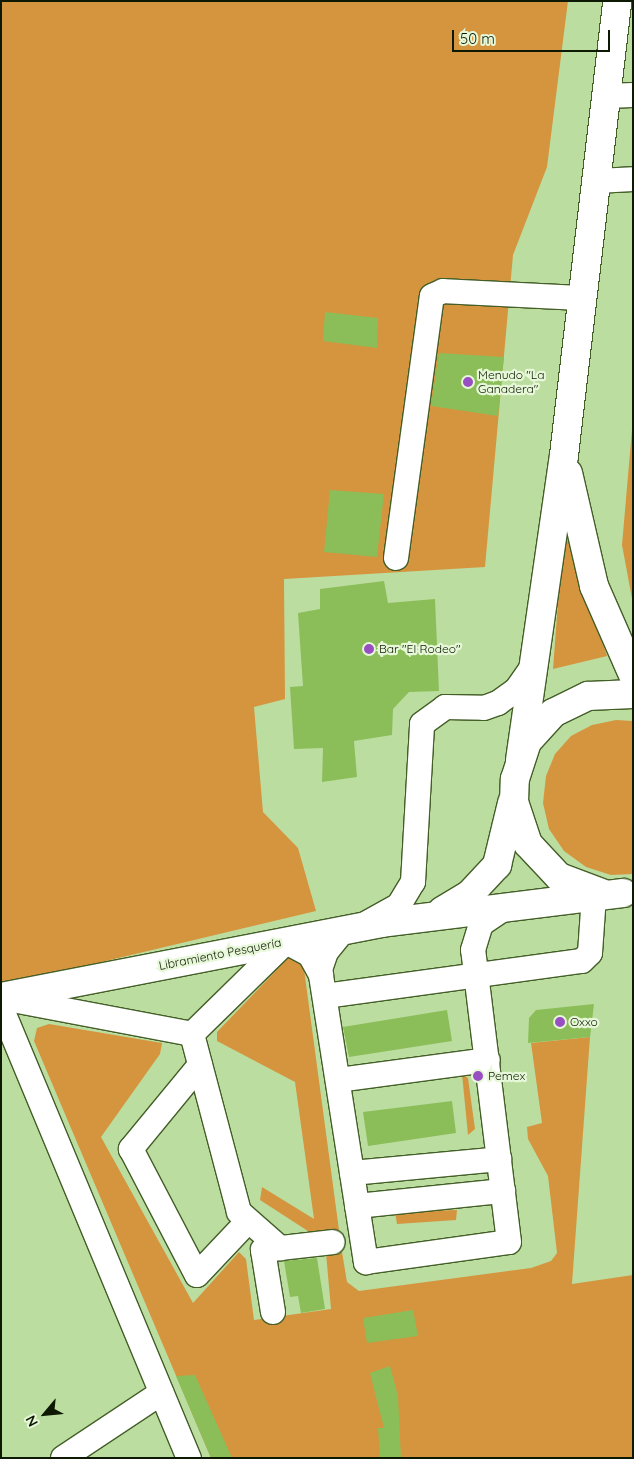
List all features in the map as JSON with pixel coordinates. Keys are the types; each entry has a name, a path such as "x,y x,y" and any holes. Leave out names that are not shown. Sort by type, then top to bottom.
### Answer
{"main road":[{"path":"430,916 455,905 497,865 507,836 564,455 617,1"},
{"path":"564,455 594,586 633,675"},
{"path":"628,893 579,887 542,862 519,824 517,770 539,726 569,703 607,692 633,694"},
{"path":"430,916 628,893"},
{"name":"Libramiento Pesquería","path":"1,998 350,929 430,916"}],"street":[{"path":"606,96 633,96"},
{"path":"597,181 633,179"},
{"path":"396,558 432,296 443,291 583,298"},
{"path":"506,907 481,924 474,950 509,1242 366,1262 323,986 323,958 350,929 399,905 413,882 422,724 446,707 484,708 498,703 517,689 534,665"},
{"path":"323,986 477,974 586,958 594,896"},
{"path":"430,916 455,922 474,950"},
{"path":"192,1034 286,942 310,955 323,986"},
{"path":"1,998 192,1034"},
{"path":"1,1008 189,1458"},
{"path":"192,1034 239,1212 280,1248"},
{"path":"338,1080 488,1060"},
{"path":"200,1065 131,1149 197,1275 248,1221"},
{"path":"355,1189 501,1175"},
{"path":"355,1189 501,1175"},
{"path":"272,1312 263,1250 334,1242"},
{"path":"63,1458 161,1393"}],"shaded area":[{"path":"1,1 568,1 547,167 513,255 485,567 284,579 285,699 254,707 263,812 298,848 316,911 1,986"},
{"path":"633,418 633,604 622,545"},
{"path":"564,523 607,656 553,669"},
{"path":"616,720 633,721 633,874 611,875 586,867 564,851 549,829 543,803 546,776 555,754 571,736 592,725"},
{"path":"292,954 304,969 339,1230 311,1233 260,1200 262,1187 314,1219 295,1082 217,1041 217,1032"},
{"path":"49,1024 162,1043 160,1054 101,1137 193,1303 239,1252 246,1259 254,1320 331,1309 326,1253 342,1252 347,1282 359,1291 531,1268 551,1261 557,1253 548,1176 528,1139 527,1127 542,1123 531,1043 590,1037 572,1284 633,1275 633,1458 211,1458 34,1041 37,1028"},
{"path":"462,1074 468,1078 475,1129 468,1135"},
{"path":"457,1210 456,1220 397,1224 395,1212"}],"building":[{"path":"325,312 378,318 377,348 323,341"},
{"name":"Menudo \"La Ganadera\"","path":"439,353 504,357 498,416 431,406"},
{"path":"330,490 384,494 377,557 324,552"},
{"name":"Bar \"El Rodeo\"","path":"384,581 388,603 435,599 439,691 409,692 393,709 392,735 354,741 357,777 322,782 323,748 294,749 290,687 303,686 298,613 320,609 320,589"},
{"name":"Oxxo","path":"594,1004 590,1037 528,1043 529,1018 536,1010"},
{"path":"447,1010 452,1041 349,1057 343,1027"},
{"path":"452,1101 456,1133 368,1146 363,1112"},
{"path":"317,1258 325,1309 301,1313 298,1296 290,1297 284,1261"},
{"path":"413,1310 418,1336 367,1343 363,1318"},
{"path":"390,1366 398,1396 401,1458 380,1458 378,1428 384,1428 370,1373"},
{"path":"195,1375 232,1458 211,1458 176,1376"}],"place":[{"name":"Menudo \"La Ganadera\"","path":"468,382"},
{"name":"Bar \"El Rodeo\"","path":"369,649"},
{"name":"Oxxo","path":"560,1022"},
{"name":"Pemex","path":"478,1076"}]}
